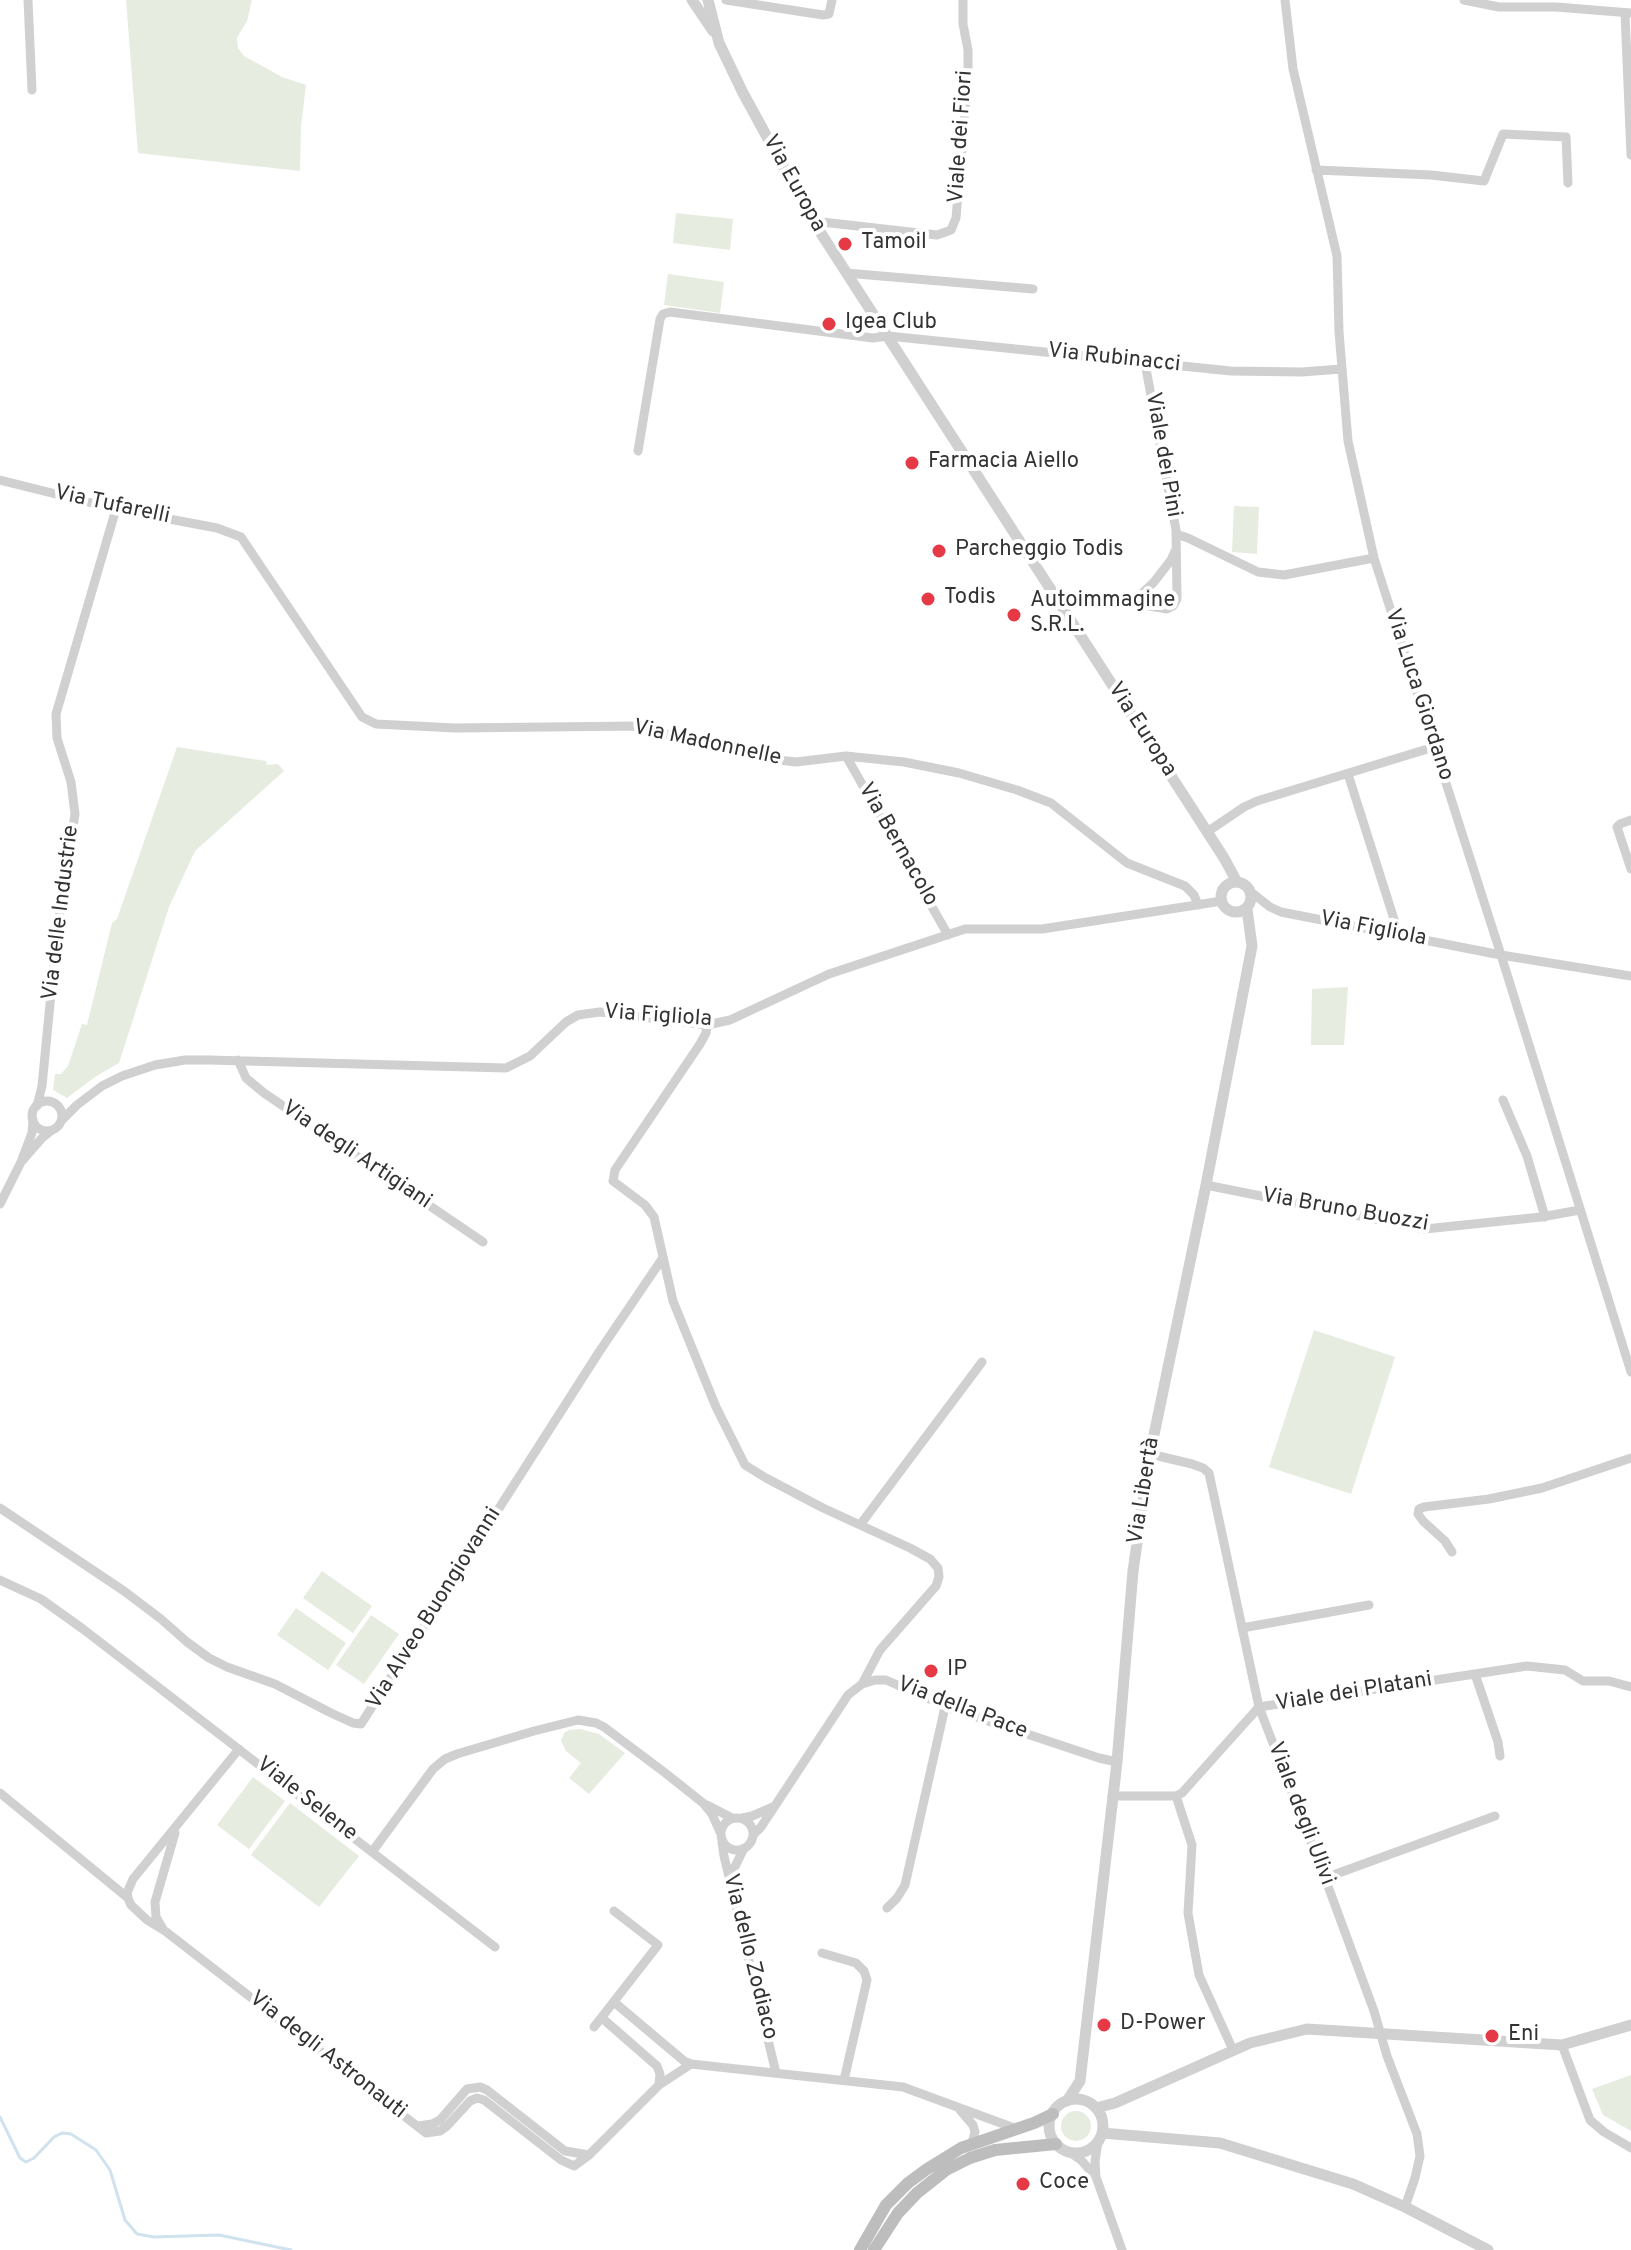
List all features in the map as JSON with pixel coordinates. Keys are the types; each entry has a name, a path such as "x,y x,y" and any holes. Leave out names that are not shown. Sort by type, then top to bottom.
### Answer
{"main road":[{"path":"860,2250 886,2205 908,2183 944,2157 972,2143 1053,2114"},
{"path":"874,2250 898,2213 946,2170 995,2150 1056,2144"}],"street":[{"path":"28,0 32,90"},
{"path":"692,0 718,38"},
{"name":"Via Europa","path":"708,0 718,38 743,93 813,221 1237,882"},
{"path":"712,16 724,0 823,15 829,14 832,0"},
{"name":"Viale dei Fiori","path":"813,221 937,235 951,230 956,218 968,73 963,0"},
{"name":"Via Luca Giordano","path":"1285,0 1293,69 1337,256 1341,369 1348,441 1374,558 1631,1372"},
{"path":"1464,0 1499,7 1556,7 1628,13 1631,155"},
{"path":"1316,170 1431,175 1484,181 1503,134 1566,137 1568,183"},
{"path":"846,273 1033,289"},
{"name":"Via Rubinacci","path":"638,451 660,319 670,312 873,338 888,336 1231,371 1341,369"},
{"name":"Viale dei Pini","path":"1056,599 1132,603 1167,609 1177,599 1176,534 1145,363"},
{"name":"Via Tufarelli","path":"0,480 116,509 225,530"},
{"name":"Via delle Industrie","path":"21,1162 32,1133 42,1086 57,932 75,814 71,782 57,738 56,714 116,509"},
{"name":"Via Madonnelle","path":"225,530 241,537 362,717 376,724 455,728 637,726 762,758 796,762 846,756 904,762 959,773 1051,803 1127,863 1185,886 1198,905"},
{"path":"1176,534 1258,572 1284,575 1374,558"},
{"name":"Viale dei Pini","path":"1132,603 1154,582 1176,548"},
{"path":"1207,832 1257,801 1434,747"},
{"name":"Via Bernacolo","path":"846,756 948,935"},
{"path":"1348,774 1399,935"},
{"path":"1631,820 1617,827 1631,869"},
{"path":"1237,882 1246,885 1251,892 1247,909 1232,912 1224,906 1225,888 1237,882"},
{"name":"Via Figliola","path":"1251,892 1281,912 1501,955 1631,976"},
{"name":"Via Figliola","path":"62,1120 102,1086 155,1065 185,1060 238,1060 506,1068 530,1056 566,1022 578,1015 600,1012 707,1025 730,1020 829,974 965,929 1042,929 1222,901"},
{"name":"Via Libertà","path":"1067,2101 1080,2081 1117,1762 1133,1571 1150,1454 1252,946 1247,909"},
{"path":"707,1025 700,1044 615,1170 613,1181 652,1212 673,1301 684,1331 745,1465 930,1559 939,1572 936,1586 880,1650 862,1684 848,1695 748,1845 739,1850 729,1848 721,1837 724,1823 773,1807"},
{"name":"Via degli Artigiani","path":"238,1060 246,1078 264,1093 483,1242"},
{"path":"0,1204 21,1162 62,1120 61,1110 42,1086"},
{"path":"1503,1100 1527,1156 1545,1217"},
{"path":"37,1106 54,1103 77,1105"},
{"path":"33,1119 42,1130 52,1130"},
{"name":"Via Bruno Buozzi","path":"1206,1185 1425,1229 1545,1217 1580,1210"},
{"name":"Via Alveo Buongiovanni","path":"0,1508 124,1591 209,1658 275,1684 331,1713 361,1724 662,1259"},
{"path":"860,1525 982,1362"},
{"name":"Viale degli Ulivi","path":"1150,1454 1192,1464 1209,1473 1259,1707 1414,2124 1420,2156 1405,2207"},
{"path":"1452,1552 1445,1541 1423,1521 1418,1514 1419,1509 1542,1488 1631,1458"},
{"path":"0,1580 41,1599 239,1749 133,1879 128,1898"},
{"path":"1242,1628 1369,1605"},
{"name":"Viale dei Platani","path":"1176,1796 1259,1707 1527,1666 1565,1670 1583,1681 1609,1681 1631,1687"},
{"path":"1475,1674 1500,1756"},
{"name":"Via della Pace","path":"862,1684 886,1680 945,1707 1117,1762"},
{"path":"887,1908 905,1885 945,1707"},
{"name":"Via dello Zodiaco","path":"372,1852 428,1775 445,1759 521,1734 578,1720 604,1727 703,1803 712,1814 721,1837 776,2073"},
{"name":"Viale Selene","path":"239,1749 495,1947"},
{"name":"Via degli Astronauti","path":"0,1793 128,1898 147,1920 426,2133 440,2131 465,2105 477,2098 495,2107 561,2160 574,2166 659,2085"},
{"path":"1112,1796 1176,1796 1192,1845 1188,1913 1199,1975 1233,2050"},
{"path":"703,1803 737,1818 751,1827 753,1835"},
{"path":"1325,1878 1495,1816"},
{"path":"165,1931 156,1917 155,1902 178,1826"},
{"path":"730,1877 744,1848"},
{"path":"594,2027 658,1945 614,1911"},
{"path":"822,1953 861,1966 867,1980 844,2080"},
{"path":"614,2002 691,2064 903,2087 1017,2129"},
{"path":"602,2018 657,2066 659,2085"},
{"path":"1096,2177 1081,2160 1056,2144 1049,2128 1056,2108 1067,2101 1084,2101 1094,2106 1115,2103 1233,2050 1280,2034 1307,2029 1562,2045 1631,2025"},
{"path":"643,2054 643,2045 649,2040 660,2041"},
{"path":"1562,2045 1590,2120 1631,2148"},
{"path":"659,2085 691,2064"},
{"path":"1080,2081 1101,2116 1096,2177 1122,2250"},
{"path":"958,2107 973,2125 972,2143"},
{"path":"1071,2153 1086,2151 1100,2137 1220,2143 1353,2184 1488,2250"}],"shaded area":[{"path":"126,0 252,0 247,21 237,38 238,48 244,56 282,77 306,85 300,171 138,153"},
{"path":"676,213 733,219 730,250 673,243"},
{"path":"668,274 724,282 720,313 664,305"},
{"path":"1234,506 1259,507 1257,554 1232,552"},
{"path":"177,747 266,761 267,765 278,764 284,771 195,851 169,907 119,1063 67,1098 53,1090 55,1074 61,1074 68,1066 82,1024 87,1025 112,923 117,919"},
{"path":"1348,987 1344,1045 1311,1045 1312,989"},
{"path":"1314,1330 1395,1357 1351,1494 1269,1467"},
{"path":"322,1571 372,1606 353,1633 303,1598"},
{"path":"296,1608 346,1643 328,1670 277,1635"},
{"path":"371,1615 399,1634 364,1684 336,1665"},
{"path":"580,1729 599,1734 625,1753 589,1794 569,1778 581,1763 566,1751 561,1741 564,1733"},
{"path":"253,1777 285,1801 249,1849 217,1825"},
{"path":"290,1803 359,1856 319,1907 251,1855"},
{"path":"1631,2075 1631,2131 1603,2115 1592,2089"},
{"path":"1076,2111 1087,2115 1091,2126 1087,2137 1076,2141 1065,2137 1061,2126 1065,2115"}],"waterway":[{"path":"0,2117 20,2158 26,2162 62,2133 71,2134 96,2150 110,2170 125,2220 137,2234 154,2237 219,2235 291,2250"}],"place":[{"name":"Tamoil","path":"845,244"},
{"name":"Igea Club","path":"829,324"},
{"name":"Farmacia Aiello","path":"912,463"},
{"name":"Parcheggio Todis","path":"939,551"},
{"name":"Todis","path":"928,599"},
{"name":"Autoimmagine S.R.L.","path":"1014,615"},
{"name":"IP","path":"931,1671"},
{"name":"D-Power","path":"1104,2025"},
{"name":"Eni","path":"1492,2036"},
{"name":"Coce","path":"1023,2184"}]}
